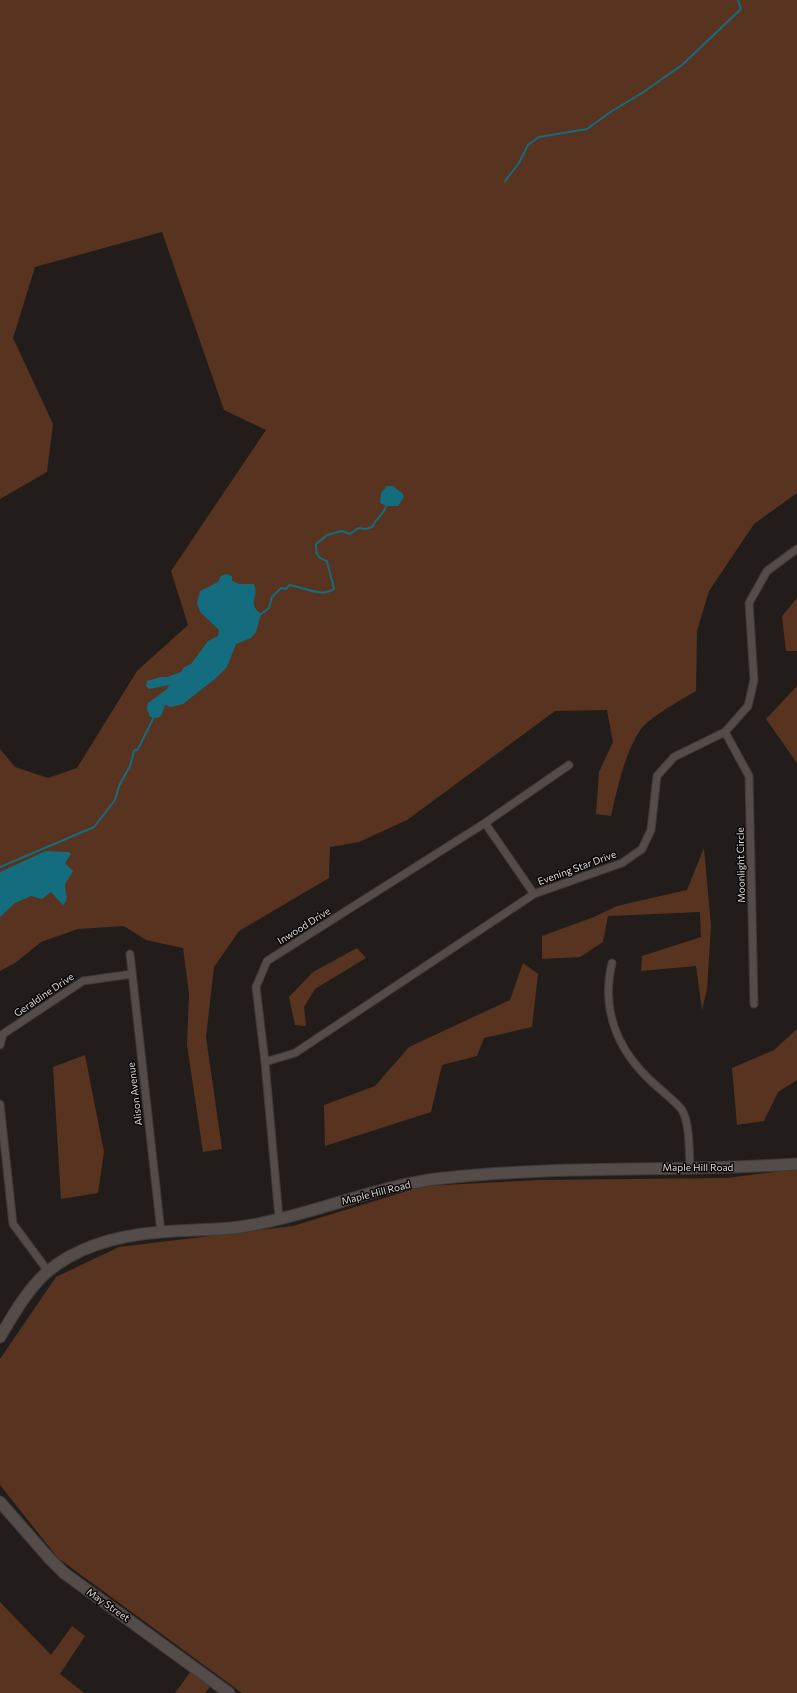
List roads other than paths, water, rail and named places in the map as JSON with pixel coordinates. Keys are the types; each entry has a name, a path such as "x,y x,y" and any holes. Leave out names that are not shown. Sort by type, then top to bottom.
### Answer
{"street":[{"name":"Evening Star Drive","path":"265,1062 295,1053 534,894 622,863 642,849 651,830 657,776 674,757 725,732 748,706 754,680 749,603 767,571 797,549"},
{"name":"Moonlight Circle","path":"725,732 749,776 754,1004"},
{"name":"Inwood Drive","path":"279,1218 265,1062 256,987 267,961 486,823 569,765"},
{"path":"486,823 534,894"},
{"name":"Alison Avenue","path":"130,954 161,1232"},
{"path":"612,963 608,982 609,1004 613,1023 622,1045 638,1069 682,1110 688,1133 690,1167"},
{"name":"Geraldine Drive","path":"0,1045 3,1034 83,981 132,974"},
{"path":"0,1104 13,1224 48,1271"},
{"name":"Maple Hill Road","path":"0,1337 31,1290 48,1271 96,1244 129,1235 246,1226 383,1190 442,1178 566,1170 745,1167 797,1164"},
{"name":"May Street","path":"0,1502 64,1573 229,1693"}],"water":[{"path":"387,486 393,486 403,494 404,497 398,506 387,506 380,503 381,493"},
{"path":"226,574 232,576 232,581 239,584 254,584 256,593 254,606 261,614 256,632 251,638 236,644 227,667 216,678 183,704 171,707 165,705 161,716 157,718 150,717 147,709 148,703 167,689 169,685 149,689 146,686 147,681 167,677 181,672 184,667 191,664 208,641 218,636 219,630 200,612 197,603 200,591 218,582 221,576"},
{"path":"46,851 69,852 71,854 65,863 73,871 65,886 67,898 65,903 63,905 51,892 42,899 31,896 15,903 0,917 0,872"}],"waterway":[{"path":"505,181 519,163 528,145 539,137 587,129 682,65 741,9 738,0"},
{"path":"260,615 269,608 272,597 281,588 286,589 289,585 318,592 334,589 327,561 318,555 316,544 327,535 342,531 350,534 358,528 366,529 372,527 386,506"},
{"path":"0,867 94,827 115,800 119,786 130,766 134,751 138,749 154,717"}]}
